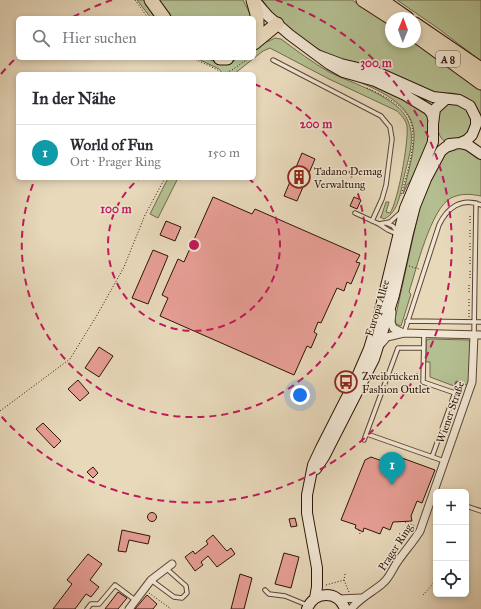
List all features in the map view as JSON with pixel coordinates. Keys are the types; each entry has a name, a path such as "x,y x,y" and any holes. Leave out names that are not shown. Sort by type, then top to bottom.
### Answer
{"highway":[{"path":"151,0 163,16"},
{"path":"253,0 257,14 256,26"},
{"path":"363,0 385,14"},
{"path":"381,0 398,12"},
{"path":"256,36 277,24"},
{"name":"A 8","path":"421,28 481,70"},
{"name":"A 8","path":"421,39 481,83"}],"main road":[{"path":"253,0 297,41 343,72 375,81 411,98 428,109 432,114 434,136 443,143 468,145 481,154"},
{"path":"317,55 341,64 379,73 433,97 459,100 470,106 476,118 474,131 470,138 458,144"},
{"path":"433,120 435,109 446,98"},
{"path":"474,131 481,141"},
{"name":"Europa Allee","path":"311,478 324,457 374,359 394,295 404,249 403,233 405,208 410,193 432,146 434,136"},
{"name":"Europa Allee","path":"310,604 317,587 317,568 307,513 307,495 317,455 369,350 403,233 431,167 444,148 458,144"},
{"name":"Europa Allee","path":"317,568 329,589 345,609"},
{"path":"310,604 329,589"}],"street":[{"path":"394,295 391,318 392,324 394,329 404,333"},
{"path":"374,359 386,338 392,335 404,333 477,335"},
{"name":"Wiener Straße","path":"436,489 444,461 472,382 477,335"},
{"name":"Prager Ring","path":"361,598 390,577 397,562 414,541 433,499"},
{"path":"129,609 151,580 172,564"},
{"path":"329,589 361,598 350,609"}],"lane":[{"path":"273,60 381,116 390,127 392,139 389,168 382,199 372,221"},
{"path":"404,333 407,320 444,215 465,202 481,205"},
{"path":"476,203 474,322 477,335"},
{"path":"379,224 390,222 405,208"},
{"path":"355,212 382,227 403,233"},
{"path":"386,223 403,233"},
{"path":"407,320 481,322"},
{"path":"424,334 423,382 455,393"},
{"path":"364,440 398,348 424,348"},
{"path":"432,457 458,384"},
{"path":"366,434 444,461"},
{"path":"469,507 481,511"},
{"path":"151,580 174,597 182,598 187,593 186,586 168,570 164,570"},
{"path":"87,609 91,604 99,604 115,585 135,600"},
{"path":"265,590 269,594 285,596 310,604"}],"path":[{"path":"136,0 147,16"},
{"path":"196,60 202,64 215,68 219,72"},
{"path":"228,72 246,60"},
{"path":"0,411 70,359 96,317 124,266 145,215 165,180"},
{"path":"470,214 470,223"},
{"path":"470,228 470,237"},
{"path":"470,242 470,250"},
{"path":"470,255 470,264"},
{"path":"406,265 424,271"},
{"path":"470,269 470,278"},
{"path":"469,292 470,283"},
{"path":"469,297 469,306"},
{"path":"469,310 469,320"},
{"path":"405,522 420,529"},
{"path":"359,530 360,534"},
{"path":"329,589 344,580 345,574"},
{"path":"423,595 433,585"},
{"path":"150,594 171,609"}],"green space":[{"path":"137,0 147,0 158,16 149,16"},
{"path":"156,0 243,0 251,16 167,16"},
{"path":"262,0 352,0 385,22 385,48 421,47 481,90 481,118 474,104 462,96 451,93 433,92 386,71 341,59 324,52 310,44 290,29 268,9"},
{"path":"397,0 481,0 481,61 421,17 421,12 414,12"},
{"path":"275,38 281,39 329,72 385,98 403,112 410,128 411,142 400,195 396,207 389,216 384,219 380,217 386,202 389,202 386,212 390,213 396,197 402,171 407,133 407,126 403,118 397,111 329,79 270,48 256,57 256,45 264,39 267,42"},
{"path":"200,60 210,60 216,62 229,62 234,60 252,60 237,72 221,72 219,69"},
{"path":"346,76 384,89 426,112 428,117 428,142 413,178 407,185 403,194 414,140 413,127 409,116 401,106 381,92"},
{"path":"454,103 463,107 469,112 471,116 471,124 469,132 459,139 444,141 439,134 438,129 440,107 446,104"},
{"path":"455,148 466,148 481,157 481,196 466,194 455,196 444,204 437,214 420,255 409,292 411,294 401,326 396,324 395,319 422,197 443,154"},
{"path":"167,180 177,180 158,218 150,214"},
{"path":"426,340 469,340 471,344 469,379 467,385 456,381 454,386 430,377 430,362 426,362"}],"building":[{"name":"Tadano Demag Verwaltung","path":"302,153 315,159 297,201 284,196"},
{"path":"213,197 252,214 255,209 360,255 356,262 360,263 351,284 347,282 344,291 337,288 321,323 318,322 314,332 317,334 311,348 307,346 294,375 160,316 168,298 162,295 178,259 184,262"},
{"path":"354,197 361,200 357,209 350,206"},
{"path":"166,221 181,227 175,241 160,235"},
{"path":"153,250 168,256 148,304 132,298"},
{"path":"99,347 113,356 99,377 85,368"},
{"path":"78,380 89,393 80,401 68,389"},
{"path":"43,423 61,441 54,448 36,429"},
{"path":"371,457 385,462 387,458 400,463 402,458 435,470 422,503 417,501 411,516 412,521 393,522 390,530 383,527 380,534 364,528 363,532 355,528 356,525 341,520 365,460"},
{"path":"93,467 98,473 93,478 87,472"},
{"path":"150,513 154,513 156,517 154,521 150,521 148,519 148,515"},
{"path":"295,518 297,526 291,527 289,519"},
{"path":"122,530 150,536 148,544 129,540 126,552 118,551"},
{"path":"213,535 227,551 231,548 235,554 217,567 208,556 201,562 203,565 195,571 185,557 193,551 195,554 208,544 206,541"},
{"path":"284,553 299,557 291,588 275,584"},
{"path":"88,554 102,564 90,580 99,587 91,597 86,594 75,609 53,609 72,584 67,580"},
{"path":"240,574 252,578 244,609 231,609"},
{"path":"118,592 127,598 118,609 105,609"},
{"path":"147,595 157,604 153,609 135,609"}],"place":[{"name":"Tadano Demag Verwaltung","path":"299,177"},
{"name":"Zweibrücken Fashion Outlet","path":"346,382"},
{"name":"World of Fun","path":"392,485"}]}
